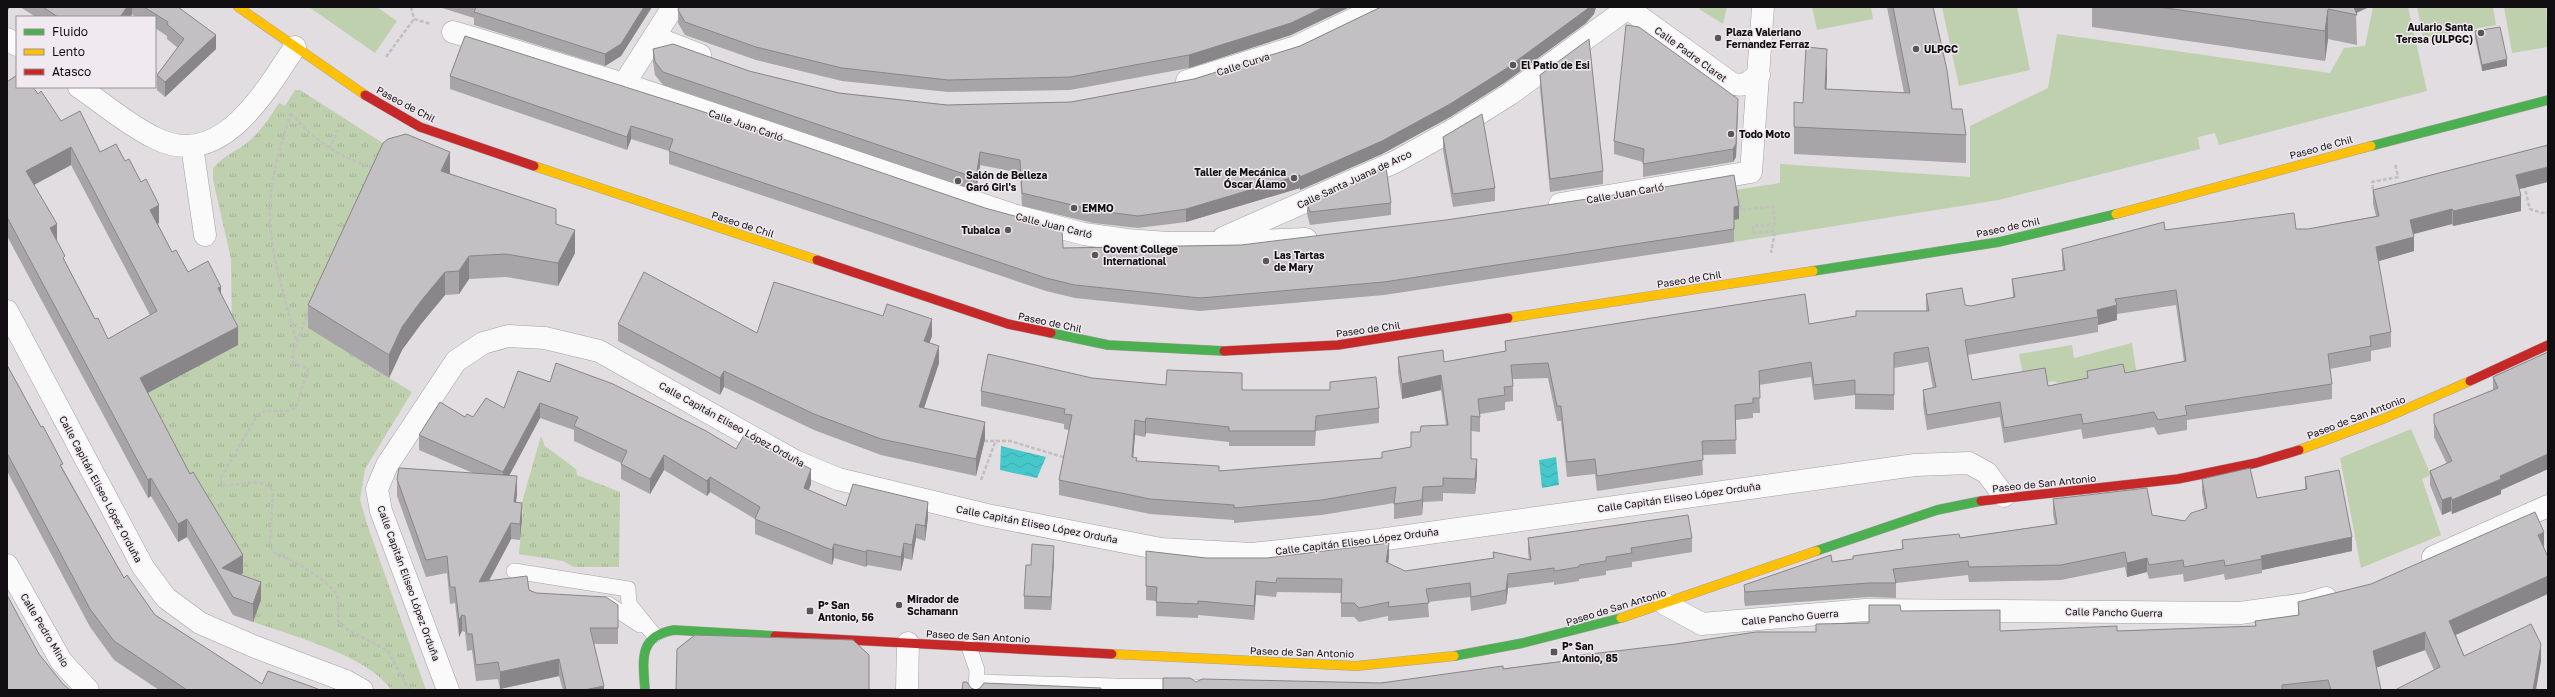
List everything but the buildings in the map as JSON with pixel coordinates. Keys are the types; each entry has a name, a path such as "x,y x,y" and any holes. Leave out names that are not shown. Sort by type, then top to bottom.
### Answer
{"street":[{"name":"Paseo de Chil","path":"238,7 375,102 420,127 1008,324 1108,346 1224,351 1338,345 1998,242 2090,221 2388,140 2548,100"},
{"path":"624,84 673,7"},
{"name":"Calle Curva","path":"1169,84 1192,80 1296,47 1379,7"},
{"name":"Calle Padre Claret","path":"1627,7 1731,83 1738,86 1747,84 1759,75"},
{"name":"Calle Santa Juana de Arco","path":"1211,243 1397,161 1456,128 1510,94 1627,7"},
{"path":"1759,75 1763,7"},
{"name":"Calle Juan Carló","path":"453,32 624,84 1016,216 1084,234 1127,240 1211,243 1293,240 1324,236"},
{"path":"654,37 722,63"},
{"path":"7,38 16,44"},
{"path":"80,88 154,138 173,145 192,146 217,139 247,114 295,47"},
{"name":"Calle Juan Carló","path":"1539,207 1751,172 1759,75"},
{"path":"192,146 205,235"},
{"name":"Calle Capitán Eliseo López Orduña","path":"7,311 143,567 166,598 200,623 253,646 346,681 362,690"},
{"name":"Calle Capitán Eliseo López Orduña","path":"448,690 381,511 377,489 387,465 456,362 483,343 508,336 545,338 599,351 795,461 838,479 987,515 1161,549 1252,554 1379,540 1915,465 1969,463 1987,473 2004,496"},
{"name":"Paseo de San Antonio","path":"654,635 664,630 674,630 1316,665 1377,666 1438,659 1557,636 1665,604 1937,510 2004,496 2135,485 2211,473 2304,450 2412,407 2548,345"},
{"path":"2414,565 2548,506"},
{"name":"Calle Pedro Minio","path":"7,565 61,661 88,690"},
{"name":"Calle Pancho Guerra","path":"1665,604 1702,624 1865,610 2240,613 2306,604 2342,593"},
{"path":"645,690 644,654 647,642 654,635"},
{"path":"908,643 908,690"}],"lane":[{"path":"514,572 628,589 629,604 654,635"},
{"path":"586,603 608,604 654,635"},
{"path":"969,647 977,670 976,686 1114,688 1196,687 1196,690"}],"path":[{"path":"386,57 414,19 411,7"},
{"path":"296,341 272,249 270,221 277,164 291,113 313,137 329,149 351,161 375,169 372,176"},
{"path":"329,149 338,130"},
{"path":"2375,200 2372,182 2398,177"},
{"path":"2523,180 2530,209 2542,213 2548,212"},
{"path":"1739,193 1741,210 1773,206 1775,224 1753,226 1753,233 1775,231"},
{"path":"311,306 296,341 292,355 293,363 308,369 308,374 296,408 287,412 265,410 258,414 220,479 224,485 261,481 269,485 273,492 270,543 273,552 287,557 332,587 338,597 338,621 345,628 388,651 409,690"},
{"path":"984,442 996,439 1024,444 1063,457"},
{"path":"981,480 988,456 996,439"}],"green space":[{"path":"309,7 377,7 397,21 375,53"},
{"path":"1701,7 1727,7 1723,24 1699,9"},
{"path":"1812,7 1871,7 1873,19 1817,30"},
{"path":"1942,7 2017,7 2030,70 1959,86"},
{"path":"2373,7 2408,7 2427,91 2219,145 2215,133 2198,137 2200,149 1999,200 1734,242 1734,220 1739,219 1735,190 1780,183 1780,164 1970,177 1970,126 2048,88 2057,34 2330,73 2344,48 2365,46"},
{"path":"2417,7 2493,7 2496,25 2423,38"},
{"path":"2504,7 2546,7 2548,47 2512,53"},
{"path":"295,90 300,90 406,158 308,328 412,392 365,469 360,500 367,524 426,690 391,690 380,678 366,667 348,657 328,648 253,622 261,600 222,586 243,573 144,404 148,392 232,333 231,259 213,180 213,168 221,160 253,138 265,124 279,103 285,106"},
{"path":"2132,343 2145,429 2138,430 2132,396 2074,391 2054,381 2025,387 2019,354 2072,345 2074,358"},
{"path":"2411,429 2431,475 2422,479 2441,535 2361,568 2340,458"},
{"path":"541,436 545,446 576,469 577,475 620,492 619,567 574,567 563,561 519,554 523,510 520,509"}],"water":[{"path":"1001,446 1046,457 1037,478 1000,470"},
{"path":"1556,457 1559,485 1542,488 1539,460"}],"traffic: fast":[{"path":"2371,146 2548,100"},
{"path":"1813,271 1999,242 2116,214"},
{"path":"1051,333 1108,345 1224,351"},
{"path":"1816,551 1937,510 1981,501"},
{"path":"1454,656 1523,643 1621,618"},
{"path":"645,690 645,651 648,644 662,633 674,630 775,636"}],"traffic: slow":[{"path":"238,7 365,95"},
{"path":"2116,214 2371,146"},
{"path":"534,166 817,260"},
{"path":"1508,318 1813,271"},
{"path":"2299,450 2383,419 2470,381"},
{"path":"1621,618 1816,551"},
{"path":"1112,654 1356,666 1454,656"}],"traffic: jam":[{"path":"365,95 420,127 534,166"},
{"path":"817,260 1008,324 1051,333"},
{"path":"1224,351 1338,345 1508,318"},
{"path":"2470,381 2548,345"},
{"path":"1981,501 2178,479 2256,463 2299,450"},
{"path":"775,636 1112,654"}],"place":[{"name":"Aulario Santa Teresa (ULPGC)","path":"2481,33"},
{"name":"Plaza Valeriano Fernandez Ferraz","path":"1718,38"},
{"name":"ULPGC","path":"1916,49"},
{"name":"El Patio de Esi","path":"1513,65"},
{"name":"Todo Moto","path":"1731,134"},
{"name":"Taller de Mecánica Óscar Álamo","path":"1294,178"},
{"name":"Salón de Belleza Garó Girl's","path":"958,181"},
{"name":"EMMO","path":"1074,208"},
{"name":"Tubalca","path":"1008,230"},
{"name":"Covent College International","path":"1095,255"},
{"name":"Las Tartas de Mary","path":"1266,261"},
{"name":"Mirador de Schamann","path":"899,605"},
{"name":"Pº San Antonio, 56","path":"810,611"},
{"name":"Pº San Antonio, 85","path":"1554,652"}]}
